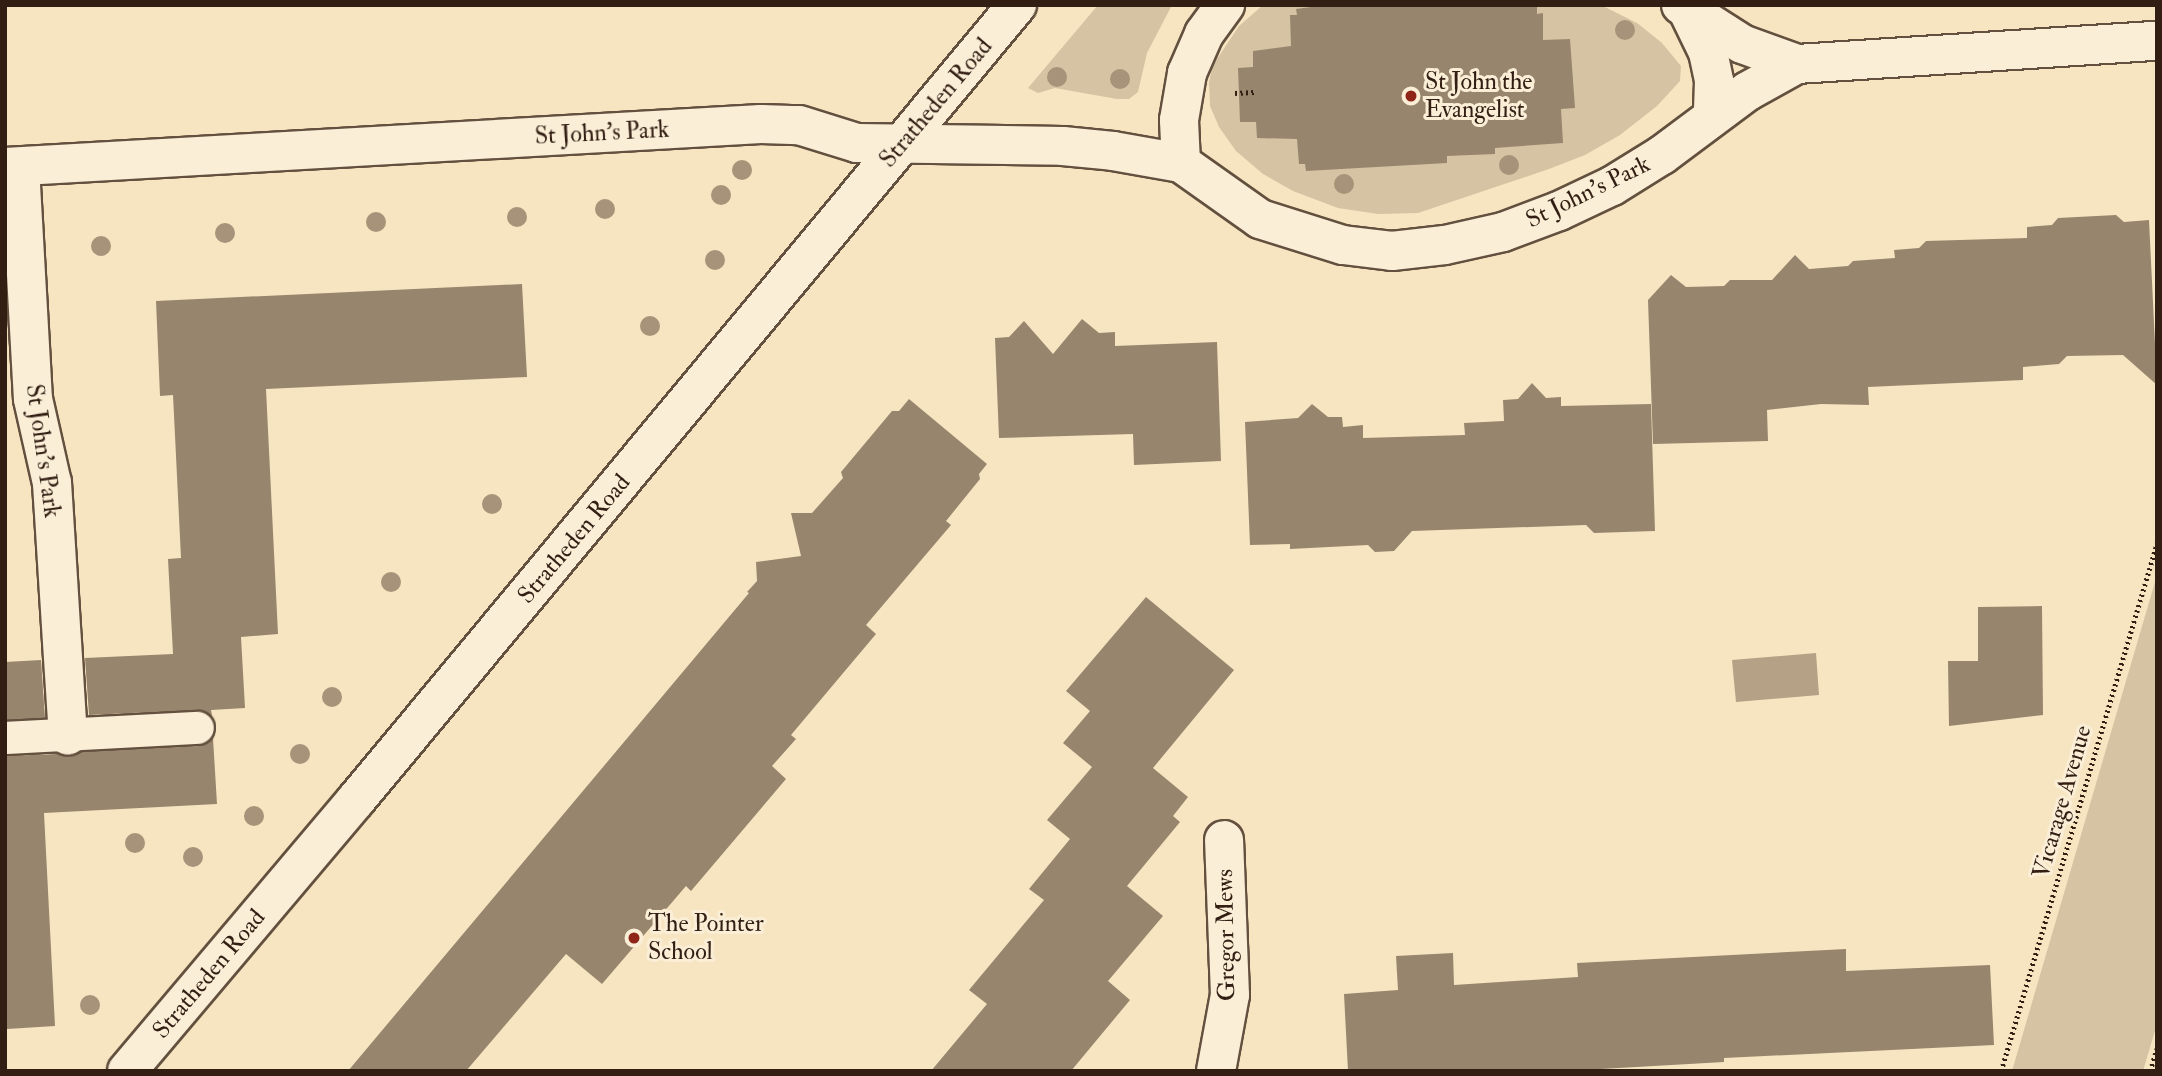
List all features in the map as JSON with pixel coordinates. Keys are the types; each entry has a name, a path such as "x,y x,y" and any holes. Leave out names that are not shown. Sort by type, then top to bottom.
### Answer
{"street":[{"name":"Stratheden Road","path":"127,1071 1017,5"},
{"path":"1181,163 1179,120 1187,73 1204,34 1225,5"},
{"name":"St John's Park","path":"1684,7 1708,52 1714,81 1713,116"},
{"name":"St John's Park","path":"1684,7 1742,44 1797,64 2157,41"},
{"name":"St John's Park","path":"68,734 52,483 33,399 13,167 761,124 799,125 857,143 1063,146 1113,151 1181,163 1260,219 1343,245 1391,251 1445,245 1491,234 1559,211 1612,186 1662,155 1748,91 1797,64"},
{"name":"Gregor Mews","path":"1216,1071 1230,995 1224,840"}],"lane":[{"path":"5,738 198,728"}],"path":[{"name":"Vicarage Avenue","path":"2001,1071 2157,542"},
{"path":"2150,1071 2157,1048"}],"shaded area":[{"path":"1098,5 1172,5 1147,53 1138,92 1129,99 1117,99 1055,88 1038,93 1028,88"},
{"path":"1263,5 1601,5 1637,23 1662,43 1681,66 1680,81 1657,106 1620,135 1585,155 1549,169 1418,213 1378,214 1338,208 1293,191 1263,174 1236,151 1219,127 1210,106 1209,82 1213,65 1239,26"},
{"path":"2157,575 2157,1024 2143,1071 2012,1071"},
{"path":"1816,653 1819,695 1736,702 1732,660"}],"building":[{"name":"St John the Evangelist","path":"1326,5 1537,5 1537,14 1543,13 1543,40 1570,39 1575,108 1561,109 1563,143 1495,148 1495,154 1447,156 1447,163 1306,171 1305,164 1299,164 1297,139 1257,138 1256,122 1240,122 1238,68 1253,67 1253,51 1291,46 1290,15 1297,15 1296,9"},
{"path":"2116,215 2124,222 2149,220 2157,385 2123,355 2067,356 2059,364 2023,367 2023,380 1868,387 1869,405 1821,404 1767,410 1768,441 1653,444 1648,300 1671,275 1686,287 1724,286 1730,280 1772,280 1795,255 1809,269 1848,266 1853,261 1895,258 1894,250 1919,248 1926,241 2027,238 2027,227 2052,225 2058,218"},
{"path":"522,284 527,377 266,389 278,634 241,637 245,708 211,710 212,716 197,710 89,715 85,658 173,654 168,559 181,558 173,395 160,396 156,301"},
{"path":"1082,319 1099,333 1115,332 1115,346 1217,342 1221,461 1134,465 1133,434 999,438 995,338 1009,337 1024,321 1053,354"},
{"path":"1532,383 1546,398 1561,397 1561,406 1651,404 1655,531 1594,533 1586,525 1412,531 1394,551 1375,552 1368,545 1290,549 1290,544 1250,545 1245,422 1298,418 1312,404 1328,417 1342,417 1343,427 1363,425 1363,438 1465,435 1464,423 1504,421 1503,400 1518,399"},
{"path":"909,399 987,464 979,474 980,479 946,521 951,525 866,625 876,634 791,735 796,739 772,766 786,779 691,891 686,886 602,984 566,954 466,1071 348,1071 749,593 747,592 757,581 756,562 801,556 791,513 812,513 843,478 841,472 892,411 899,411"},
{"path":"1146,597 1234,670 1153,768 1188,797 1173,816 1180,822 1127,886 1163,916 1108,981 1130,1000 1071,1071 931,1071 987,1004 969,990 1044,900 1029,889 1070,839 1047,820 1092,767 1063,743 1090,711 1066,691"},
{"path":"2042,606 2043,715 1949,726 1948,661 1978,661 1978,607"},
{"path":"41,660 45,718 5,720 5,662"},
{"path":"213,738 217,804 44,813 55,1026 7,1029 5,756 57,754 69,757 81,752 199,746"},
{"path":"1846,949 1846,971 1990,965 1994,1045 1724,1058 1724,1062 1566,1071 1348,1071 1344,994 1398,990 1396,956 1453,953 1454,985 1578,977 1577,963"}],"place":[{"name":"St John the Evangelist","path":"1411,96"},
{"name":"The Pointer School","path":"634,938"}]}
